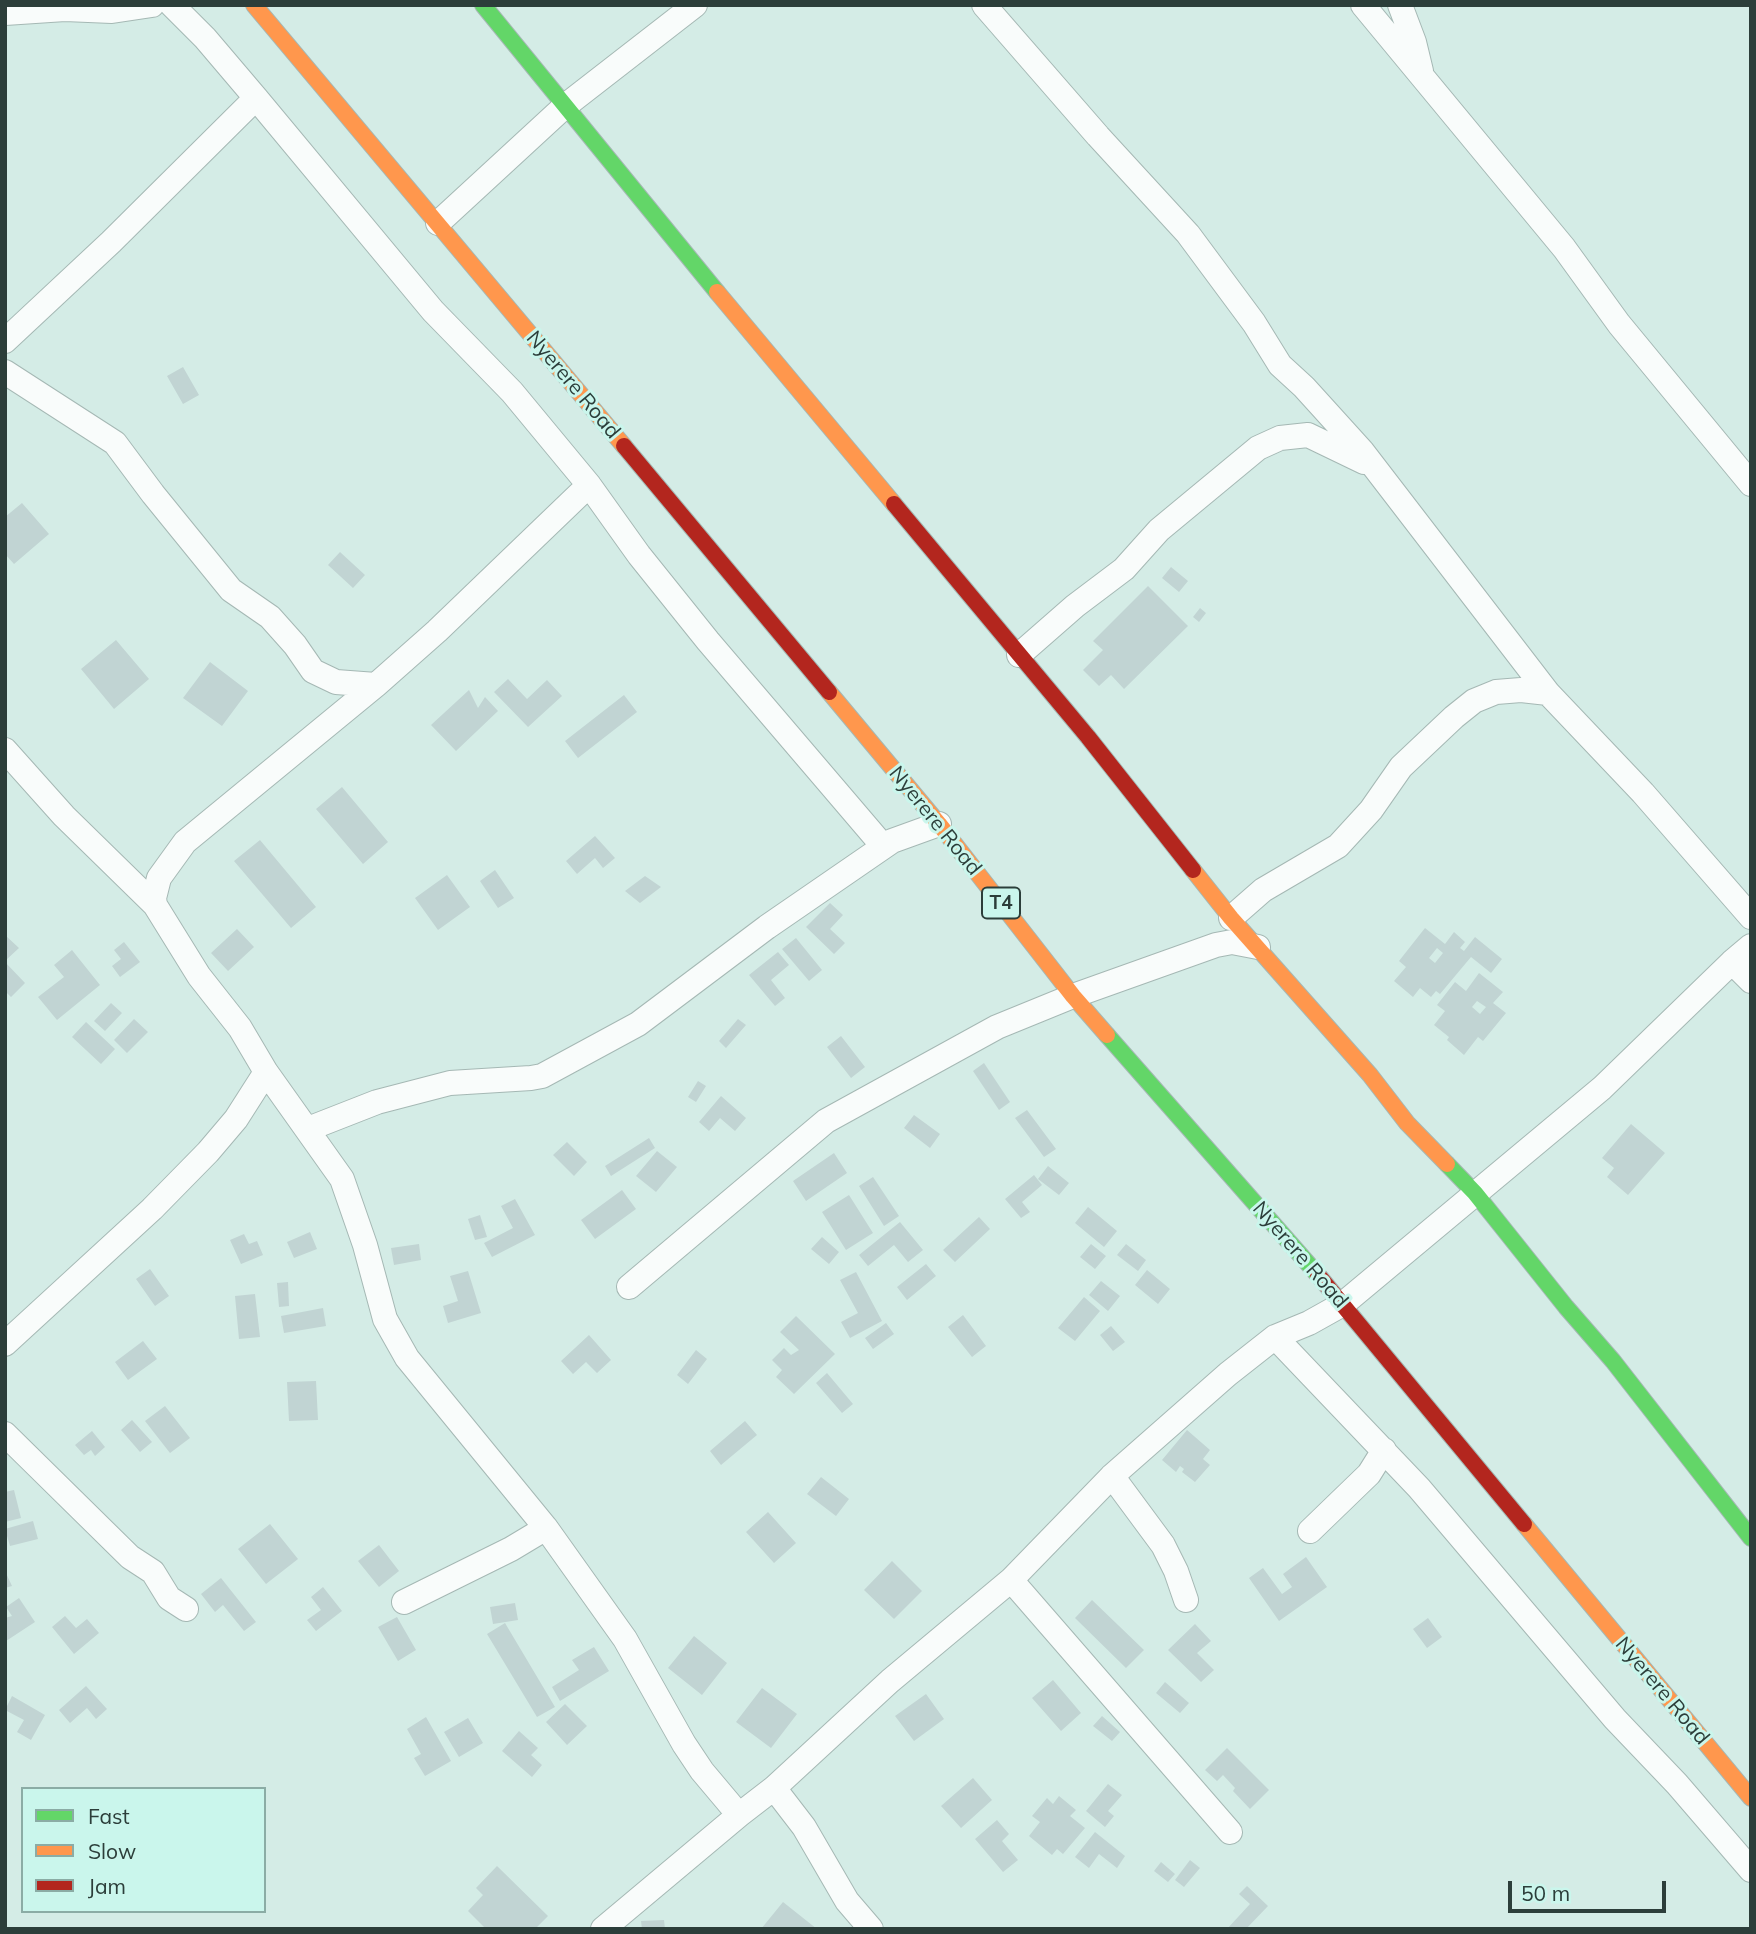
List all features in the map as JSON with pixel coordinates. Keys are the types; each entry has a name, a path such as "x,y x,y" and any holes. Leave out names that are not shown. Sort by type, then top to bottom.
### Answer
{"main road":[{"name":"Nyerere Road","path":"254,5 939,824 1073,996 1343,1304 1751,1798"},
{"path":"483,5 1088,737 1231,918 1370,1075 1407,1123 1475,1193 1566,1307 1613,1360 1751,1538"}],"street":[{"path":"5,13 65,9 112,11 152,5"},
{"path":"172,5 205,38 433,311 512,392 589,485 639,555 708,641 883,846"},
{"path":"439,223 565,106 695,5"},
{"path":"984,5 1188,234 1240,303 1280,365 1312,396 1374,467 1548,693 1643,793 1751,917"},
{"path":"1363,5 1563,248 1619,324 1751,484"},
{"path":"1399,5 1414,42 1422,78"},
{"path":"5,341 256,98"},
{"path":"5,372 115,443 227,585 270,617 295,645 313,671 336,682 376,685"},
{"path":"1019,655 1075,606 1124,569 1159,530 1258,447 1280,438 1308,435 1374,467"},
{"path":"155,905 155,890 159,878 185,842 376,685 589,485"},
{"path":"1231,918 1263,890 1338,846 1371,810 1401,767 1474,701 1496,692 1521,690 1548,693"},
{"path":"5,750 64,816 155,905 199,976 240,1028 266,1072 342,1179 386,1319 398,1343 546,1528 625,1639 702,1771 738,1815"},
{"path":"308,1129 377,1102 421,1090 464,1082 531,1078 551,1071 638,1024 767,927 883,846 939,824"},
{"path":"629,1287 826,1121 997,1027 1073,996 1216,945 1232,942 1258,947"},
{"path":"603,1929 774,1788 890,1681 1011,1580 1112,1476 1228,1374 1275,1337 1310,1323 1343,1304 1602,1088 1741,954 1751,981"},
{"path":"5,1344 152,1209 208,1152 236,1119 266,1072"},
{"path":"1275,1337 1419,1488 1606,1708 1677,1784 1751,1870"},
{"path":"5,1434 130,1557 153,1572 169,1598 186,1609"},
{"path":"1310,1531 1369,1474 1384,1450"},
{"path":"1112,1476 1163,1545 1186,1600"},
{"path":"404,1602 511,1549 546,1528"},
{"path":"1011,1580 1230,1832"},
{"path":"774,1788 804,1827 847,1901 871,1929"}],"building":[{"path":"183,367 199,395 183,404 167,376"},
{"path":"22,503 49,534 14,564 5,554 5,517"},
{"path":"340,552 365,575 353,588 328,565"},
{"path":"1171,567 1188,581 1179,592 1162,578"},
{"path":"1148,586 1188,626 1124,689 1111,675 1099,686 1083,670 1103,650 1093,641"},
{"path":"1200,608 1206,613 1199,622 1193,617"},
{"path":"116,640 149,679 114,709 81,669"},
{"path":"210,662 248,691 222,726 183,698"},
{"path":"508,679 527,699 547,680 562,696 528,727 494,692"},
{"path":"469,690 478,708 485,697 498,711 456,751 431,725"},
{"path":"624,695 637,712 578,758 565,741"},
{"path":"342,787 388,842 363,864 316,809"},
{"path":"595,836 615,858 603,868 595,858 577,874 566,861"},
{"path":"260,840 316,907 291,928 234,861"},
{"path":"495,870 514,898 498,908 480,881"},
{"path":"447,875 470,907 438,930 415,898"},
{"path":"645,876 661,887 640,903 625,891"},
{"path":"830,903 843,915 830,929 845,943 834,954 806,927"},
{"path":"1425,928 1445,944 1454,932 1465,942 1460,948 1464,951 1475,937 1502,959 1491,973 1471,957 1440,994 1436,991 1431,997 1420,988 1413,997 1394,981 1406,967 1399,961","holes":["1437,948 1443,953 1435,963 1429,958"]},
{"path":"237,929 254,947 228,971 211,953"},
{"path":"5,935 19,948 5,961"},
{"path":"796,938 822,970 809,981 782,949"},
{"path":"124,942 140,962 120,977 112,966 121,959 114,950"},
{"path":"72,950 100,985 57,1020 38,997 64,977 54,965"},
{"path":"778,952 789,965 771,980 785,998 775,1006 749,975"},
{"path":"5,962 25,983 11,997 5,991"},
{"path":"1479,973 1503,992 1493,1003 1506,1013 1483,1041 1478,1037 1464,1055 1447,1040 1449,1037 1434,1025 1445,1011 1437,1005 1455,982 1466,991","holes":["1477,1001 1486,1007 1480,1014 1472,1007"]},
{"path":"111,1003 122,1013 105,1031 94,1021"},
{"path":"134,1019 148,1032 127,1053 114,1040"},
{"path":"738,1019 746,1025 726,1048 719,1041"},
{"path":"86,1022 115,1049 101,1064 72,1037"},
{"path":"841,1036 865,1067 851,1078 827,1047"},
{"path":"984,1063 1010,1102 999,1110 973,1071"},
{"path":"698,1081 706,1086 696,1102 688,1097"},
{"path":"721,1096 746,1118 735,1131 720,1118 709,1131 699,1122"},
{"path":"1027,1110 1056,1149 1044,1157 1015,1118"},
{"path":"914,1115 940,1134 930,1148 904,1128"},
{"path":"1631,1124 1665,1153 1628,1195 1607,1177 1614,1168 1602,1158"},
{"path":"649,1138 655,1148 611,1176 605,1166"},
{"path":"567,1142 587,1162 574,1176 553,1155"},
{"path":"657,1151 677,1167 656,1192 636,1176"},
{"path":"834,1153 847,1173 806,1201 793,1181"},
{"path":"1048,1166 1069,1183 1059,1195 1038,1179"},
{"path":"1034,1175 1042,1185 1022,1202 1030,1212 1021,1218 1005,1199"},
{"path":"873,1177 899,1216 884,1226 859,1186"},
{"path":"622,1190 636,1209 595,1239 581,1220"},
{"path":"849,1195 873,1233 846,1250 822,1212"},
{"path":"515,1199 535,1235 492,1257 484,1243 513,1228 501,1206"},
{"path":"1088,1207 1117,1231 1104,1247 1075,1223"},
{"path":"480,1215 487,1237 475,1240 468,1219"},
{"path":"979,1217 990,1229 955,1262 943,1250"},
{"path":"900,1222 923,1250 908,1262 894,1245 868,1266 859,1255"},
{"path":"310,1232 317,1249 294,1258 287,1242"},
{"path":"244,1234 249,1244 257,1241 263,1255 241,1264 230,1240"},
{"path":"822,1237 839,1252 829,1264 811,1249"},
{"path":"419,1244 421,1260 394,1265 391,1248"},
{"path":"1091,1244 1106,1256 1095,1269 1080,1257"},
{"path":"1126,1244 1146,1260 1138,1271 1117,1255"},
{"path":"926,1264 936,1276 907,1300 897,1287"},
{"path":"150,1269 169,1296 155,1306 136,1279"},
{"path":"1147,1270 1170,1289 1158,1304 1135,1285"},
{"path":"468,1271 481,1313 448,1323 443,1306 458,1301 450,1276"},
{"path":"856,1272 882,1321 850,1338 841,1322 858,1313 840,1280"},
{"path":"1101,1281 1120,1296 1108,1311 1089,1295"},
{"path":"288,1282 289,1306 279,1307 277,1283"},
{"path":"255,1294 260,1337 239,1339 235,1296"},
{"path":"1084,1297 1100,1311 1075,1341 1058,1328"},
{"path":"323,1308 326,1326 284,1333 281,1316"},
{"path":"963,1315 986,1346 972,1357 948,1327"},
{"path":"796,1316 835,1354 794,1394 776,1377 782,1370 772,1360 784,1348 791,1355 799,1350 780,1332"},
{"path":"886,1323 894,1334 873,1349 865,1338"},
{"path":"1111,1326 1125,1342 1113,1351 1100,1335"},
{"path":"589,1335 611,1360 597,1373 586,1362 573,1374 561,1361"},
{"path":"143,1341 157,1359 128,1380 115,1362"},
{"path":"696,1350 707,1359 688,1384 677,1375"},
{"path":"827,1373 853,1404 842,1413 816,1383"},
{"path":"316,1381 318,1420 289,1421 287,1382"},
{"path":"165,1406 190,1438 170,1453 145,1421"},
{"path":"132,1420 152,1442 140,1452 121,1430"},
{"path":"745,1421 757,1435 721,1465 710,1451"},
{"path":"1187,1430 1210,1450 1203,1459 1210,1465 1195,1482 1182,1472 1184,1469 1180,1466 1176,1472 1162,1460"},
{"path":"92,1431 105,1447 95,1456 91,1450 84,1455 75,1445"},
{"path":"821,1477 849,1499 836,1516 807,1494"},
{"path":"14,1490 21,1518 5,1522 5,1492"},
{"path":"768,1512 796,1543 774,1563 746,1532"},
{"path":"33,1521 38,1539 10,1546 5,1529"},
{"path":"270,1524 298,1559 266,1584 238,1549"},
{"path":"379,1545 399,1571 379,1587 358,1561"},
{"path":"1306,1557 1327,1587 1279,1621 1249,1578 1263,1568 1282,1594 1292,1587 1283,1574"},
{"path":"892,1561 922,1591 894,1619 864,1590"},
{"path":"5,1571 12,1586 5,1588"},
{"path":"221,1578 256,1622 244,1631 223,1605 215,1612 201,1594"},
{"path":"323,1587 342,1611 316,1631 307,1620 321,1610 311,1597"},
{"path":"19,1598 35,1622 6,1641 5,1618 12,1616 6,1607"},
{"path":"1092,1600 1144,1650 1126,1668 1075,1618"},
{"path":"515,1603 518,1620 493,1624 490,1607"},
{"path":"65,1616 76,1628 87,1619 99,1633 74,1654 52,1627"},
{"path":"397,1617 416,1650 398,1661 378,1627"},
{"path":"1428,1618 1442,1637 1427,1648 1413,1629"},
{"path":"505,1623 555,1707 537,1717 487,1634"},
{"path":"1195,1624 1211,1641 1197,1653 1214,1670 1201,1682 1168,1650"},
{"path":"694,1636 727,1663 702,1695 668,1668"},
{"path":"594,1647 609,1671 560,1701 552,1687 579,1670 572,1660"},
{"path":"1053,1680 1081,1713 1061,1731 1032,1698"},
{"path":"1165,1682 1189,1703 1180,1713 1156,1693"},
{"path":"86,1686 107,1709 96,1719 87,1708 70,1723 59,1710"},
{"path":"762,1688 797,1714 771,1748 736,1722"},
{"path":"926,1694 944,1719 914,1741 895,1716"},
{"path":"12,1696 45,1715 31,1740 17,1732 24,1720 5,1710"},
{"path":"565,1704 587,1726 567,1745 546,1722"},
{"path":"1102,1716 1120,1732 1112,1741 1093,1726"},
{"path":"426,1717 451,1761 425,1776 414,1758 421,1754 407,1729"},
{"path":"468,1718 483,1743 459,1757 444,1732"},
{"path":"519,1731 538,1748 531,1755 542,1765 532,1777 502,1751"},
{"path":"1227,1748 1269,1790 1250,1809 1233,1791 1235,1788 1223,1775 1217,1781 1205,1770"},
{"path":"973,1778 992,1800 961,1828 941,1806"},
{"path":"1108,1784 1122,1795 1108,1811 1114,1816 1105,1827 1086,1811"},
{"path":"1059,1796 1076,1810 1070,1816 1085,1828 1063,1854 1057,1849 1052,1855 1029,1836 1040,1822 1032,1816 1047,1798 1053,1804"},
{"path":"997,1820 1009,1834 1002,1841 1018,1860 1003,1872 975,1839"},
{"path":"1095,1832 1125,1856 1117,1868 1099,1854 1089,1868 1075,1857"},
{"path":"1190,1860 1200,1868 1184,1887 1175,1880"},
{"path":"1161,1862 1175,1874 1168,1882 1154,1871"},
{"path":"497,1866 548,1916 535,1929 486,1929 468,1911 483,1895 476,1888"},
{"path":"1247,1886 1268,1906 1246,1929 1227,1929 1250,1904 1239,1894"},
{"path":"783,1902 817,1929 761,1929"},
{"path":"664,1920 665,1929 642,1929 641,1921"}],"traffic: fast":[{"path":"483,5 717,292"},
{"path":"1107,1035 1318,1275"},
{"path":"1447,1164 1475,1193 1613,1361 1751,1538"}],"traffic: slow":[{"path":"254,5 624,446"},
{"path":"717,292 894,504"},
{"path":"829,692 939,824 1073,996 1107,1035"},
{"path":"1193,870 1231,918 1370,1075 1407,1123 1447,1164"},
{"path":"1524,1524 1751,1798"}],"traffic: jam":[{"path":"624,446 829,692"},
{"path":"894,504 1088,737 1193,870"},
{"path":"1318,1275 1524,1524"}]}
